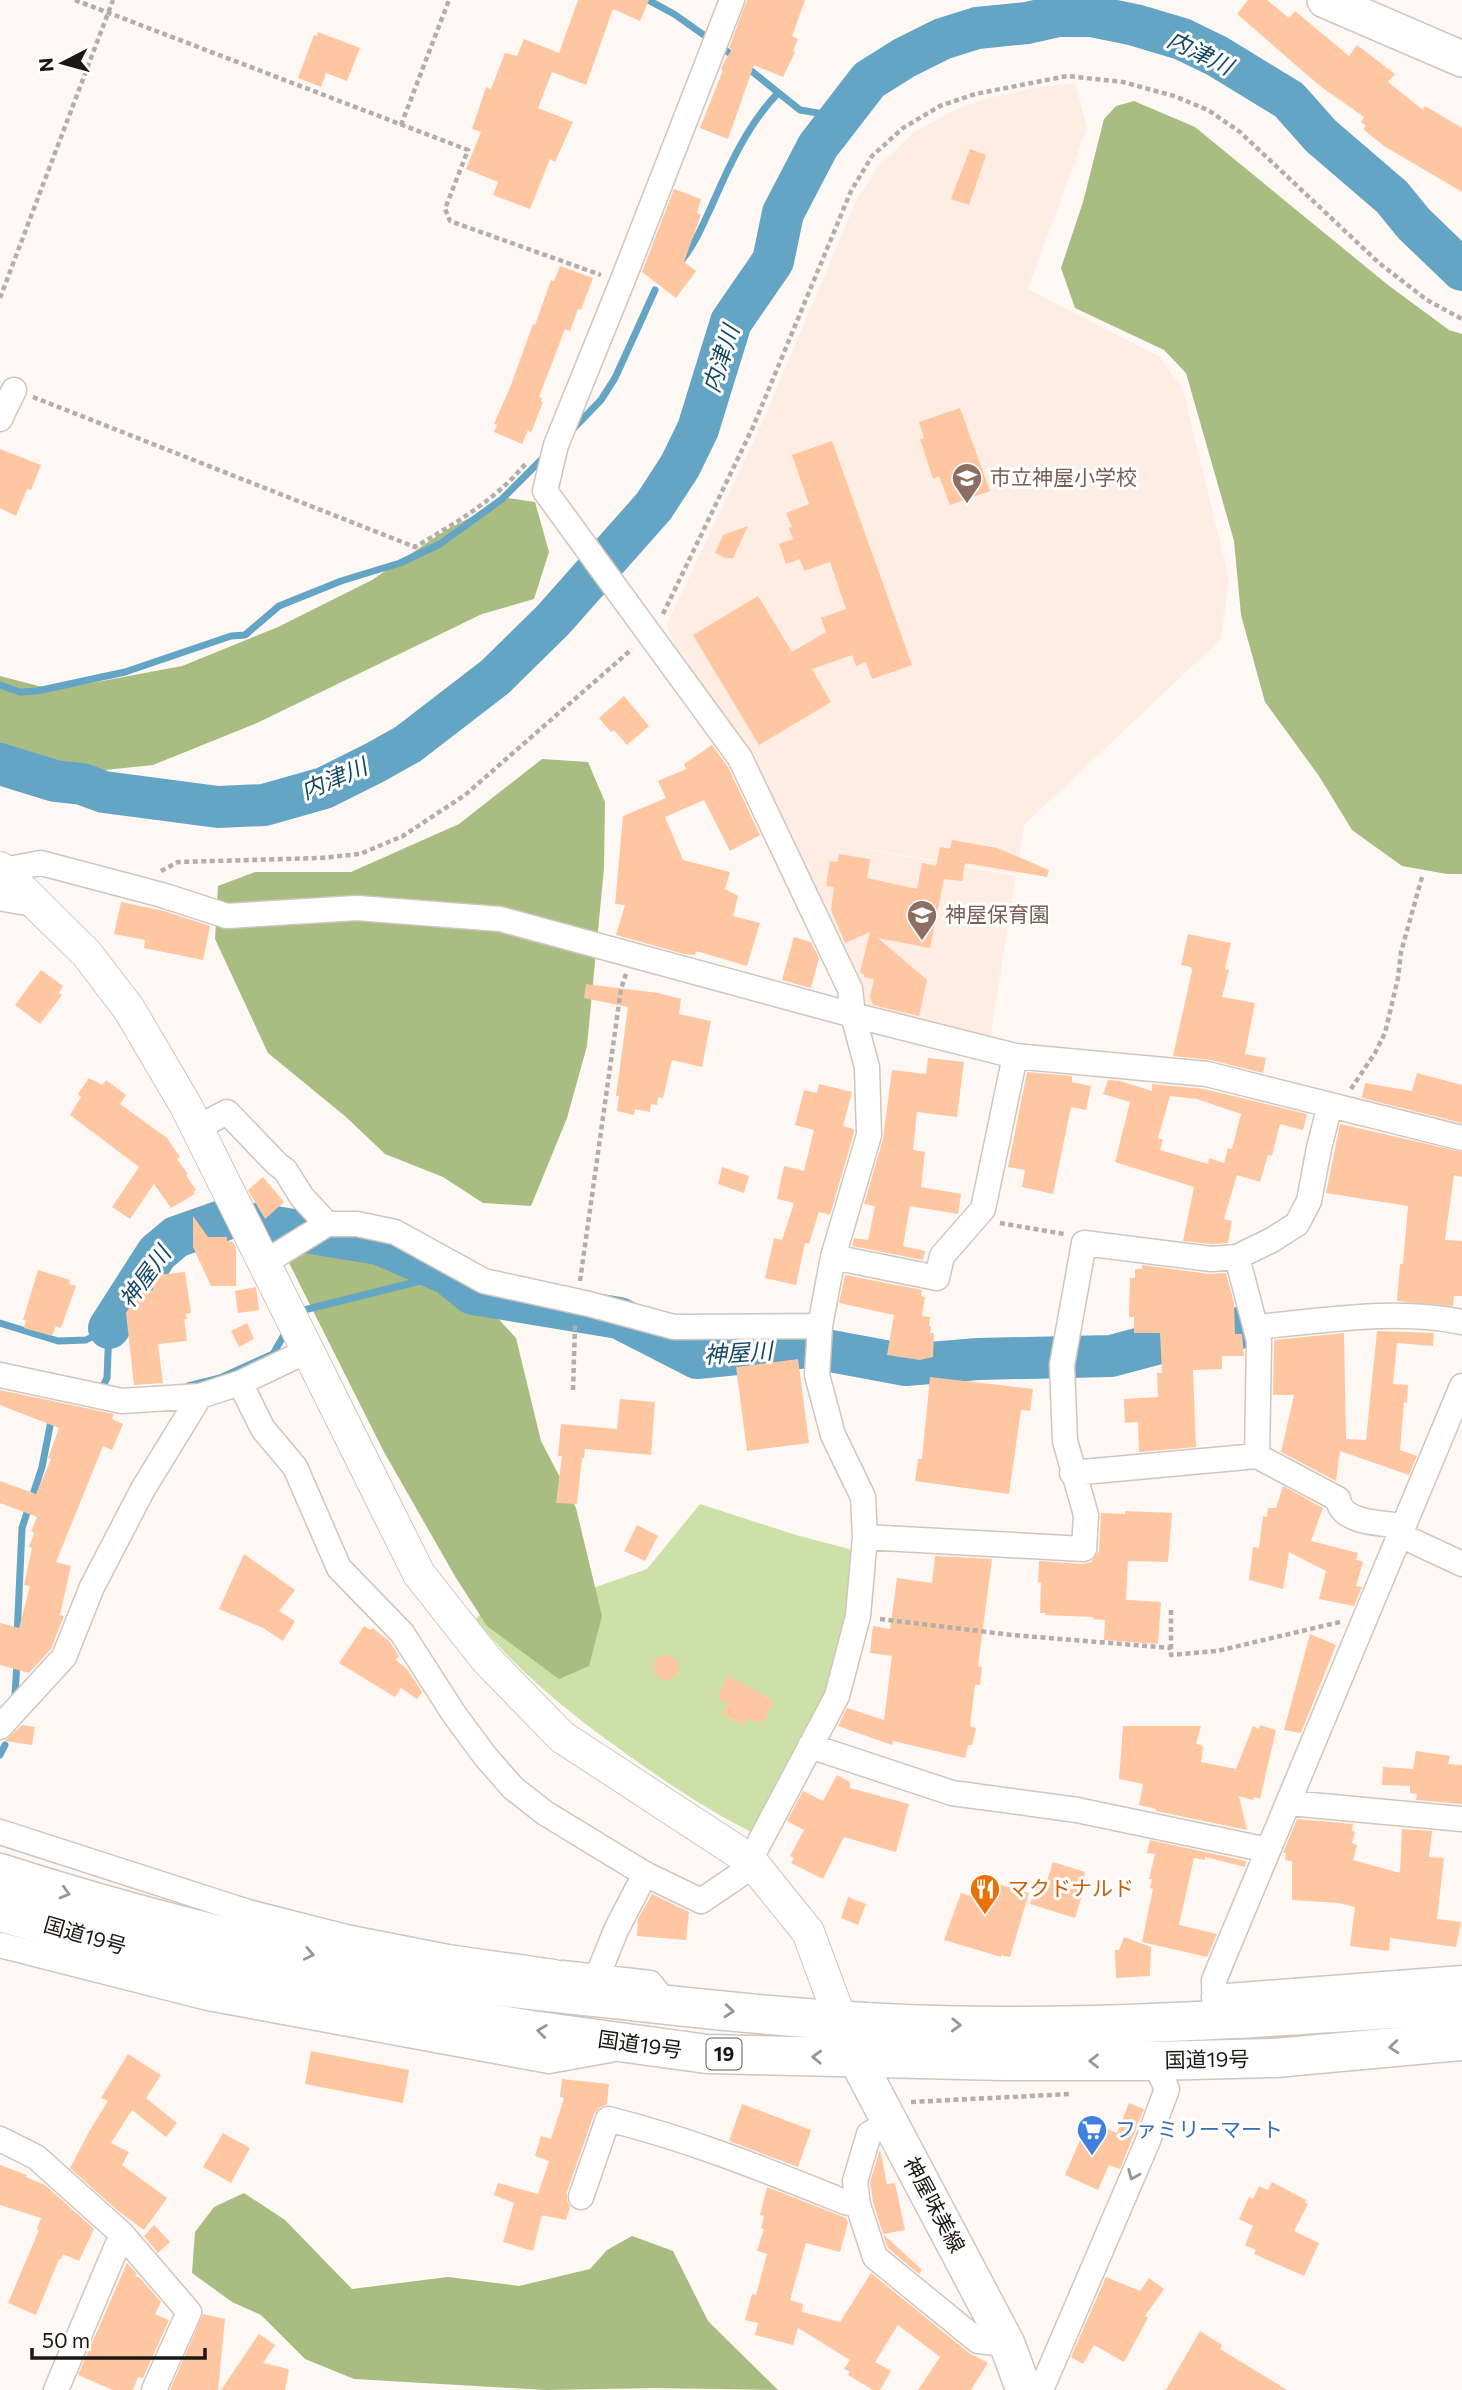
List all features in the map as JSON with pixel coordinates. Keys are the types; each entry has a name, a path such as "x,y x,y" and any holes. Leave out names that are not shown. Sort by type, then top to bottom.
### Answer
{"highway":[{"name":"国道19号","path":"0,1873 204,1932 375,1968 595,1987 668,2005 841,2021 1000,2026 1215,2010 1462,2004"},
{"name":"国道19号","path":"0,1912 169,1960 334,1998 531,2030 707,2054 1005,2061 1161,2075 1275,2058 1462,2041"},
{"path":"248,1912 272,1947"}],"main road":[{"path":"1325,0 1462,59"},
{"name":"神屋味美線","path":"841,2021 856,2058 1007,2344 1038,2389"}],"street":[{"path":"240,1383 263,1429 295,1467 339,1568 402,1633 454,1714 513,1788 545,1813 645,1874 701,1901 752,1863 836,1696 858,1616 865,1537 863,1497 833,1435 817,1375 820,1326 833,1258 869,1135 867,1067 853,1016 850,989 740,758 545,491 556,445 732,0"},
{"path":"0,419 14,390"},
{"path":"1,878 41,863 134,887 227,916 357,908 500,919 853,1016 1016,1056 1207,1074 1462,1138"},
{"path":"1,878 38,905 87,954 129,1009 197,1128 419,1574 487,1660 562,1737 752,1863 808,1932 841,2021"},
{"path":"833,1258 937,1278 942,1256 983,1209 1016,1056"},
{"path":"865,1537 1084,1549 1086,1515 1065,1441 1062,1365 1084,1243 1211,1259 1237,1257 1297,1224 1309,1201 1319,1148 1335,1106"},
{"path":"197,1128 227,1112 285,1170 318,1230"},
{"path":"264,1263 318,1230 357,1224 395,1232 484,1281 576,1309 674,1327 820,1326"},
{"path":"1237,1257 1259,1341 1257,1456"},
{"path":"1256,1327 1386,1316 1442,1318 1462,1322"},
{"path":"0,1375 122,1401 200,1396 240,1383 307,1351"},
{"path":"1462,1387 1214,1980 1215,2010 1462,1978"},
{"path":"0,1727 64,1657 92,1587 143,1489 200,1396"},
{"path":"1072,1472 1257,1456 1338,1499 1339,1506 1350,1517 1402,1530 1462,1564"},
{"path":"810,1746 952,1793 1077,1810 1268,1850"},
{"path":"1289,1803 1462,1819"},
{"path":"0,1832 248,1912 346,1937 448,1957 554,1972 595,1987 616,1930 645,1874"},
{"path":"0,1945 208,1998 550,2062 642,2045"},
{"path":"1038,2389 1147,2143 1161,2075"},
{"path":"581,2197 608,2119 665,2133 722,2152 858,2205"},
{"path":"890,2122 869,2134 855,2181 858,2205 875,2257 978,2341 1007,2344"},
{"path":"0,2138 36,2157 122,2234 189,2312 154,2390"},
{"path":"56,2390 122,2234"}],"path":[{"path":"75,0 468,150 445,209 450,221 622,282"},
{"path":"0,298 113,0"},
{"path":"401,125 449,0"},
{"path":"134,887 178,862 360,854 403,836 465,795 648,634 667,609 753,427 851,191 872,156 903,128 940,106 975,94 1067,76 1123,82 1174,96 1208,110 1240,132 1379,263 1427,300 1462,319"},
{"path":"14,390 415,547 483,506 512,480 555,429 563,427"},
{"path":"1335,1106 1376,1053 1385,1033 1398,978 1401,951 1422,877"},
{"path":"573,1390 576,1309 621,989 632,954"},
{"path":"975,1219 1059,1231 1084,1243"},
{"path":"1171,1610 1171,1655 1217,1651 1323,1625 1365,1619"},
{"path":"858,1616 1012,1635 1171,1648"}],"shaded area":[{"name":"市立神屋小学校","path":"1075,83 1087,128 1028,289 1160,357 1183,390 1229,579 1221,639 1024,825 1017,874 820,841 1016,876 990,1039 869,1009 793,837 754,761 671,639 667,624 759,430 856,201 877,168 914,132 957,109 988,98"}],"green space":[{"path":"1134,101 1195,127 1388,285 1449,330 1462,334 1462,874 1402,866 1352,830 1319,776 1265,702 1241,615 1234,541 1186,373 1164,350 1075,308 1061,268 1083,202 1104,119 1116,106"},
{"path":"508,498 535,502 549,552 534,599 482,614 257,723 153,765 67,774 0,753 0,676 54,690 182,666 278,627 372,580 446,530"},
{"path":"542,759 588,762 605,802 604,868 587,1046 567,1118 531,1206 483,1203 443,1177 385,1154 346,1117 268,1053 215,939 218,886 255,872 351,872 459,824"},
{"path":"295,1219 352,1233 390,1236 467,1285 516,1338 541,1441 576,1508 602,1616 589,1666 559,1679 487,1626 456,1578 384,1452 275,1235"},
{"path":"700,1504 849,1549 853,1555 841,1652 821,1712 751,1832 664,1780 576,1717 523,1671 476,1619 492,1602 573,1595 647,1569"},
{"path":"244,2193 285,2220 352,2289 448,2277 519,2286 590,2269 607,2250 632,2236 673,2251 708,2321 778,2390 547,2390 354,2379 305,2359 261,2315 232,2302 192,2273 195,2232 214,2207"}],"building":[{"path":"578,0 649,0 640,21 613,9 586,85 552,72 538,108 573,122 555,162 550,159 530,209 493,195 498,182 466,169 481,132 472,129 486,87 491,89 505,53 517,56 524,39 559,53"},
{"path":"747,0 805,0 792,36 798,39 793,51 795,52 783,77 754,65 728,139 700,128 723,70 721,69 732,49 729,48"},
{"path":"1248,0 1267,0 1289,18 1295,11 1349,56 1357,45 1395,74 1388,82 1423,110 1425,106 1462,128 1462,192 1384,146 1363,129 1366,126 1361,122 1364,117 1320,86 1237,14"},
{"path":"318,32 360,48 347,81 326,73 321,87 298,78 314,35 317,36"},
{"path":"970,149 986,155 969,205 951,199"},
{"path":"674,189 701,199 697,213 701,215 684,262 696,271 676,298 642,272"},
{"path":"560,266 593,278 570,331 565,329 539,397 543,402 531,433 528,430 522,444 494,432 497,425 494,424 551,280 554,281"},
{"path":"960,408 990,491 950,505 939,476 933,479 920,439 924,438 919,422"},
{"path":"832,441 912,665 872,679 866,662 856,666 852,655 812,669 831,702 759,745 693,635 758,596 792,652 826,632 821,618 846,609 830,562 804,571 800,559 786,564 779,544 793,539 789,528 792,527 786,513 809,504 792,455"},
{"path":"0,449 41,465 16,516 0,508"},
{"path":"748,526 733,558 725,558 715,553 723,535"},
{"path":"624,696 649,726 627,745 599,718"},
{"path":"712,745 728,767 760,835 730,851 704,800 665,817 683,860 730,872 725,889 738,896 733,916 760,923 747,966 696,951 695,955 684,954 616,935 625,905 615,904 623,816 666,798 658,781 686,769 684,764"},
{"path":"952,840 997,848 1049,870 1047,877 965,863 962,881 944,879 930,948 878,938 927,980 919,1016 873,1005 870,997 874,979 864,977 864,974 860,973 870,932 845,943 831,910 834,887 826,886 830,861 838,862 839,854 870,859 867,878 917,889 922,863 936,866 940,847 950,849"},
{"path":"121,902 164,911 210,926 203,960 144,948 145,940 114,934"},
{"path":"1188,934 1231,943 1225,969 1229,970 1222,997 1255,1003 1245,1054 1266,1058 1263,1073 1211,1060 1173,1056 1192,971 1191,967 1181,965"},
{"path":"794,937 811,942 819,958 811,988 782,980"},
{"path":"41,970 63,986 59,993 62,995 40,1024 15,1005"},
{"path":"586,984 658,993 681,999 679,1014 711,1021 702,1067 672,1060 663,1098 658,1097 657,1105 651,1104 650,1112 635,1109 634,1115 617,1111 619,1096 616,1096 628,1007 584,998"},
{"path":"928,1058 964,1062 957,1117 917,1112 913,1150 925,1152 921,1187 961,1194 958,1214 910,1206 903,1246 925,1251 923,1260 852,1246 854,1238 868,1240 875,1206 864,1204 883,1139 892,1070 926,1074"},
{"path":"1027,1072 1072,1076 1072,1082 1091,1086 1086,1110 1071,1107 1053,1194 1022,1187 1025,1170 1008,1167"},
{"path":"1417,1073 1462,1085 1462,1123 1362,1098 1365,1083 1412,1091"},
{"path":"89,1078 102,1085 106,1080 126,1095 120,1104 167,1138 180,1157 177,1159 188,1174 186,1175 196,1190 193,1192 195,1194 171,1208 154,1184 130,1219 112,1207 139,1167 70,1115 81,1097 78,1094"},
{"path":"1108,1080 1152,1091 1152,1084 1204,1089 1307,1114 1303,1130 1280,1124 1272,1156 1268,1155 1260,1182 1237,1175 1224,1219 1232,1221 1228,1243 1211,1244 1183,1241 1194,1187 1115,1162 1130,1102 1103,1094","holes":["1170,1096 1197,1099 1241,1114 1232,1149 1228,1148 1224,1163 1209,1158 1208,1164 1160,1150 1163,1140 1158,1138"]},
{"path":"819,1084 852,1092 843,1126 854,1129 854,1133 830,1215 819,1212 809,1244 805,1243 796,1285 765,1278 774,1238 782,1240 794,1203 777,1199 784,1166 804,1171 814,1130 795,1125 804,1090 817,1093"},
{"path":"1340,1124 1462,1152 1462,1177 1454,1175 1445,1240 1462,1241 1462,1296 1454,1296 1453,1306 1397,1301 1408,1206 1326,1193"},
{"path":"722,1167 749,1176 744,1193 718,1184"},
{"path":"263,1177 284,1202 265,1219 248,1190"},
{"path":"193,1216 208,1237 227,1237 227,1241 233,1242 236,1248 236,1286 211,1286 193,1247"},
{"path":"1142,1265 1209,1274 1226,1273 1234,1303 1235,1334 1242,1334 1244,1356 1222,1356 1222,1369 1193,1370 1196,1447 1139,1452 1138,1422 1125,1423 1124,1399 1158,1397 1157,1373 1162,1373 1160,1333 1134,1333 1134,1317 1129,1317 1130,1278 1135,1278 1135,1269 1142,1269"},
{"path":"38,1270 70,1280 69,1284 76,1286 61,1328 56,1326 52,1336 24,1328 26,1320 23,1320"},
{"path":"185,1272 191,1313 186,1314 187,1319 184,1319 187,1341 158,1344 163,1383 134,1385 126,1313 138,1293 153,1290 152,1281 157,1280 157,1275"},
{"path":"845,1275 922,1290 921,1296 925,1297 922,1316 930,1317 930,1333 934,1333 933,1357 920,1360 887,1355 894,1315 839,1303"},
{"path":"256,1287 259,1310 238,1313 235,1291"},
{"path":"247,1323 254,1339 239,1347 231,1331"},
{"path":"1377,1331 1434,1333 1433,1346 1397,1343 1393,1384 1408,1385 1400,1450 1417,1456 1409,1475 1340,1451 1336,1481 1281,1452 1294,1395 1273,1395 1274,1340 1344,1333 1346,1439 1366,1440"},
{"path":"798,1359 809,1443 747,1451 736,1367"},
{"path":"930,1377 1033,1389 1030,1411 1021,1410 1009,1494 915,1481 918,1459 922,1459"},
{"path":"0,1390 114,1414 112,1419 123,1424 112,1450 103,1446 56,1562 71,1566 60,1615 64,1616 51,1649 29,1673 0,1665 0,1623 19,1628 30,1586 24,1585 32,1548 29,1547 34,1533 31,1531 37,1517 0,1503 0,1481 36,1494 51,1459 48,1458 59,1428 0,1405"},
{"path":"620,1399 655,1402 651,1455 585,1449 577,1504 556,1503 562,1456 558,1456 561,1424 617,1429"},
{"path":"1283,1486 1323,1508 1311,1541 1358,1553 1356,1560 1363,1562 1356,1586 1362,1587 1354,1606 1319,1599 1326,1571 1289,1552 1283,1589 1249,1580 1253,1547 1259,1548 1263,1516 1267,1517 1268,1508 1276,1508"},
{"path":"1125,1511 1172,1513 1168,1562 1128,1561 1126,1600 1161,1602 1158,1644 1104,1640 1105,1620 1040,1613 1039,1561 1083,1564 1091,1562 1099,1551 1101,1513 1125,1514"},
{"path":"637,1525 658,1536 645,1561 624,1551"},
{"path":"244,1554 295,1590 279,1611 295,1621 283,1641 263,1628 219,1609"},
{"path":"935,1556 992,1559 978,1666 982,1667 980,1685 975,1685 970,1726 976,1728 965,1758 893,1741 892,1745 838,1726 847,1708 884,1720 892,1656 870,1653 873,1626 890,1629 897,1578 932,1583"},
{"path":"364,1626 370,1630 373,1628 390,1642 399,1656 396,1660 407,1669 422,1692 417,1699 401,1688 395,1697 339,1663"},
{"path":"1310,1634 1336,1645 1301,1733 1284,1730"},
{"path":"666,1654 678,1661 678,1676 665,1681 654,1674 654,1660"},
{"path":"728,1676 774,1701 763,1723 746,1719 743,1726 722,1714 728,1703 717,1697"},
{"path":"22,1725 35,1727 32,1745 5,1741"},
{"path":"1260,1725 1276,1730 1260,1799 1239,1796 1247,1830 1139,1805 1143,1784 1119,1779 1123,1726 1201,1726 1196,1744 1203,1746 1201,1762 1236,1769 1253,1726 1259,1729"},
{"path":"1416,1751 1450,1756 1448,1764 1462,1765 1462,1804 1416,1800 1417,1794 1410,1793 1410,1786 1382,1785 1383,1767 1413,1769"},
{"path":"837,1775 850,1782 850,1788 909,1804 896,1852 844,1837 823,1879 791,1863 794,1858 790,1856 804,1830 787,1821 803,1791 823,1801"},
{"path":"1297,1819 1353,1824 1352,1831 1355,1832 1352,1843 1357,1845 1353,1860 1400,1873 1402,1829 1432,1831 1429,1857 1444,1858 1437,1919 1461,1922 1456,1947 1390,1938 1389,1951 1350,1946 1355,1907 1339,1903 1292,1900 1292,1861 1285,1860 1286,1853 1283,1853"},
{"path":"1150,1840 1246,1861 1245,1867 1205,1857 1205,1860 1194,1858 1179,1925 1217,1934 1207,1957 1142,1942 1153,1889 1150,1888 1152,1879 1149,1879 1155,1854 1147,1853"},
{"path":"1053,1862 1085,1872 1084,1878 1087,1879 1075,1918 1030,1904 1038,1881 1046,1884"},
{"path":"980,1879 1029,1893 1010,1957 1001,1957 944,1940 961,1893 974,1897"},
{"path":"652,1894 689,1912 686,1940 637,1936 638,1919"},
{"path":"848,1897 866,1904 858,1925 841,1918"},
{"path":"1124,1937 1151,1947 1150,1976 1116,1978 1115,1950 1119,1950"},
{"path":"311,2051 409,2070 403,2103 305,2084"},
{"path":"128,2054 161,2075 146,2098 177,2123 166,2137 132,2110 111,2143 129,2152 122,2165 167,2198 144,2230 70,2168 108,2101 101,2098"},
{"path":"562,2079 609,2084 607,2104 594,2114 567,2192 570,2207 566,2220 542,2215 533,2251 503,2242 514,2203 494,2195 498,2183 538,2194 549,2161 535,2156 541,2136 551,2139 564,2098 560,2097"},
{"name":"ファミリーマート","path":"1129,2103 1144,2109 1120,2169 1109,2165 1098,2190 1065,2175 1088,2121 1117,2133"},
{"path":"742,2104 811,2130 798,2167 729,2141"},
{"path":"223,2133 250,2148 231,2183 203,2167"},
{"path":"880,2149 887,2184 895,2183 905,2230 883,2234 870,2182"},
{"path":"0,2165 45,2185 94,2229 79,2261 63,2254 59,2259 36,2315 8,2303 39,2230 37,2229 41,2218 0,2205"},
{"path":"1272,2182 1306,2200 1308,2204 1294,2231 1319,2243 1304,2276 1254,2254 1256,2250 1245,2245 1253,2226 1239,2219 1249,2197 1253,2199 1259,2186 1268,2190"},
{"path":"767,2187 846,2218 848,2223 840,2252 806,2243 790,2300 803,2304 802,2312 840,2322 871,2273 969,2353 988,2363 971,2390 918,2390 940,2357 898,2325 875,2362 891,2371 880,2390 873,2390 848,2375 850,2372 844,2369 850,2360 798,2328 793,2345 755,2335 758,2323 745,2320 752,2294 756,2295 767,2254 757,2251 764,2229 761,2228 764,2216 760,2215"},
{"path":"154,2225 170,2242 158,2253 144,2236"},
{"path":"883,2234 922,2270 919,2274 888,2248"},
{"path":"127,2263 137,2274 135,2276 140,2278 161,2302 155,2314 169,2320 143,2378 138,2377 133,2390 113,2390 78,2375"},
{"path":"1106,2277 1140,2291 1149,2278 1164,2289 1145,2316 1148,2318 1124,2362 1094,2345 1083,2364 1071,2357"},
{"path":"203,2314 225,2319 218,2390 170,2390"},
{"path":"1200,2331 1222,2345 1220,2349 1287,2390 1166,2390"},
{"path":"259,2334 275,2345 263,2363 289,2369 285,2390 221,2390"}],"waterway":[{"path":"648,0 674,14 735,57"},
{"name":"内津川","path":"0,764 55,781 82,784 104,792 218,807 264,805 324,788 408,744 495,677 553,620 654,506 680,466 698,429 731,322 773,261 783,213 818,146 869,80 942,39 977,28 1027,23 1058,16 1091,16 1182,39 1217,56 1289,100 1321,136 1392,197 1414,224 1462,270"},
{"path":"744,65 800,110 842,117"},
{"path":"681,261 691,248 740,146 757,118 778,93"},
{"path":"571,431 601,400 615,378 655,290"},
{"path":"0,685 20,692 37,691 125,672 231,636 245,635 279,606 341,581 400,563 440,544 502,499 547,454"},
{"name":"神屋川","path":"109,1328 157,1253 176,1237 227,1219"},
{"name":"神屋川","path":"256,1224 379,1244 448,1274 473,1294 619,1318 697,1358 809,1347 906,1365 978,1359 1111,1356 1160,1343 1195,1343 1239,1328"},
{"path":"304,1310 448,1274"},
{"path":"0,1323 58,1341 86,1340 109,1328 107,1378 102,1388"},
{"path":"188,1386 220,1378 273,1354 284,1335"},
{"path":"17,1637 22,1528 42,1467 52,1416"},
{"path":"15,1694 17,1663"},
{"path":"0,1755 5,1745"}],"place":[{"name":"市立神屋小学校","path":"967,505"},
{"name":"神屋保育園","path":"922,942"},
{"name":"マクドナルド","path":"985,1916"},
{"name":"ファミリーマート","path":"1092,2157"}]}
